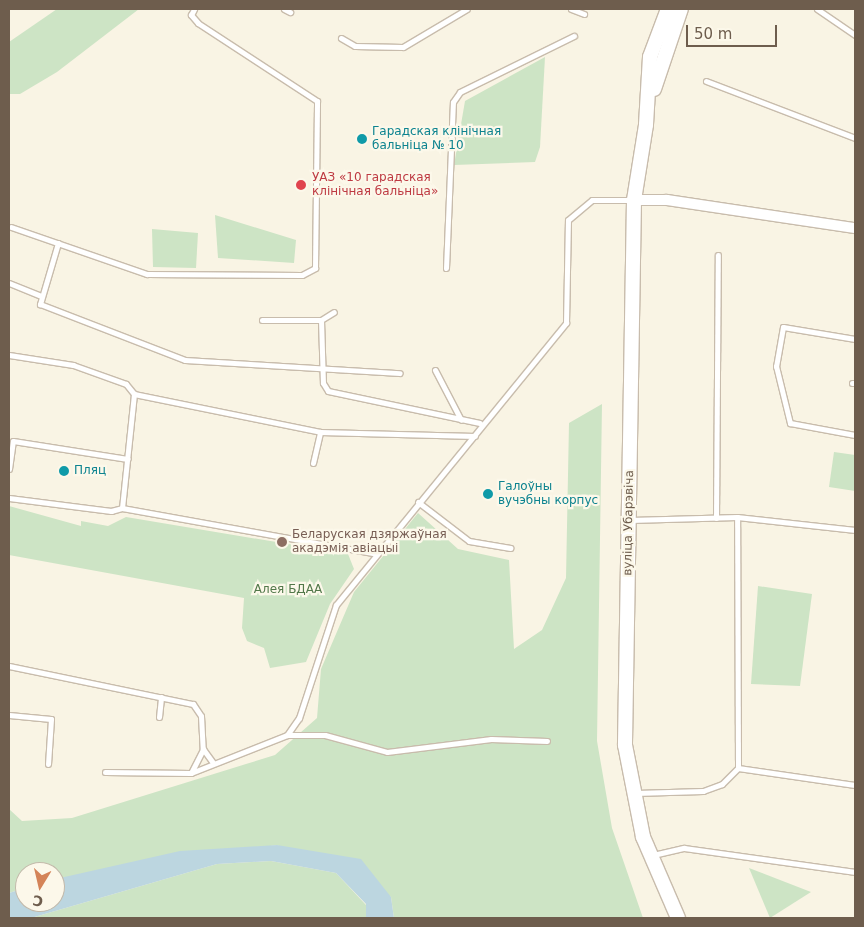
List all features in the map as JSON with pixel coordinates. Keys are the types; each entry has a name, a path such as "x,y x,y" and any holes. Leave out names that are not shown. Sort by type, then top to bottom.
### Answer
{"main road":[{"name":"вуліца Убарэвіча","path":"668,9 650,57 646,118 634,200 625,745 631,794 650,856 678,918"},
{"name":"вуліца Убарэвіча","path":"646,118 662,55 681,9"}],"street":[{"path":"634,200 666,200 855,228"}],"lane":[{"path":"11,227 148,274 302,275 315,268 318,101 198,23 191,15 194,9"},
{"path":"284,9 290,12"},
{"path":"341,38 355,46 403,47 467,9"},
{"path":"571,9 584,14"},
{"path":"817,9 855,35"},
{"path":"446,268 453,102 460,92 574,36"},
{"path":"706,81 855,138"},
{"path":"287,735 299,718 336,605 418,502 475,436 480,423 566,323 568,220 592,200 634,200"},
{"path":"58,243 40,304 185,360 400,373"},
{"path":"716,518 718,255"},
{"path":"9,283 42,296"},
{"path":"262,320 320,320 334,312"},
{"path":"320,320 322,368 328,391 346,398 480,423"},
{"path":"855,339 783,327 776,366 790,424 855,435"},
{"path":"9,355 74,365 126,384 134,394 320,432 475,436"},
{"path":"435,370 461,420"},
{"path":"122,508 134,394"},
{"path":"313,463 320,432"},
{"path":"9,469 13,441 128,459"},
{"path":"9,498 111,512 122,508 377,554"},
{"path":"418,502 469,541 510,548"},
{"path":"630,520 737,517 855,530"},
{"path":"631,794 703,791 722,784 738,768 737,517"},
{"path":"9,666 193,704 201,716 203,749 191,773"},
{"path":"159,717 161,697"},
{"path":"9,715 51,719 48,764"},
{"path":"105,772 191,773 287,735 325,735 387,752 491,739 547,741"},
{"path":"203,749 213,764"},
{"path":"738,768 855,785"},
{"path":"650,856 684,848 855,872"}],"green space":[{"path":"57,9 139,9 57,72 20,94 9,94 9,42"},
{"path":"545,57 540,147 535,162 454,165 465,101"},
{"path":"215,215 296,240 294,263 218,258"},
{"path":"152,229 198,233 196,268 153,267"},
{"path":"602,404 597,741 612,828 643,918 394,918 391,897 277,845 65,877 65,862 15,862 15,891 9,893 9,809 22,821 72,818 275,755 317,718 321,669 354,592 418,513 458,549 509,560 514,649 542,630 566,578 569,423"},
{"path":"834,452 855,455 855,491 829,487"},
{"name":"Алея БДАА","path":"9,506 81,526 81,521 108,526 126,517 348,554 354,569 330,604 306,662 270,668 264,648 247,641 242,628 244,598 9,555"},
{"path":"758,586 812,594 800,686 751,684"},
{"path":"271,861 336,873 366,905 366,918 31,918 52,912 65,912 65,908 217,864"},
{"path":"749,868 811,892 770,918"}],"water":[{"path":"277,845 361,859 391,897 394,918 366,918 366,904 336,873 271,861 217,864 65,908 65,877 180,851"},
{"path":"15,891 15,912 52,912 31,918 9,918 9,893"}],"place":[{"name":"Гарадская клінічная бальніца № 10","path":"362,139"},
{"name":"УАЗ «10 гарадская клінічная бальніца»","path":"301,185"},
{"name":"Пляц","path":"64,471"},
{"name":"Галоўны вучэбны корпус","path":"488,494"},
{"name":"Беларуская дзяржаўная акадэмія авіацыі","path":"282,542"}]}
